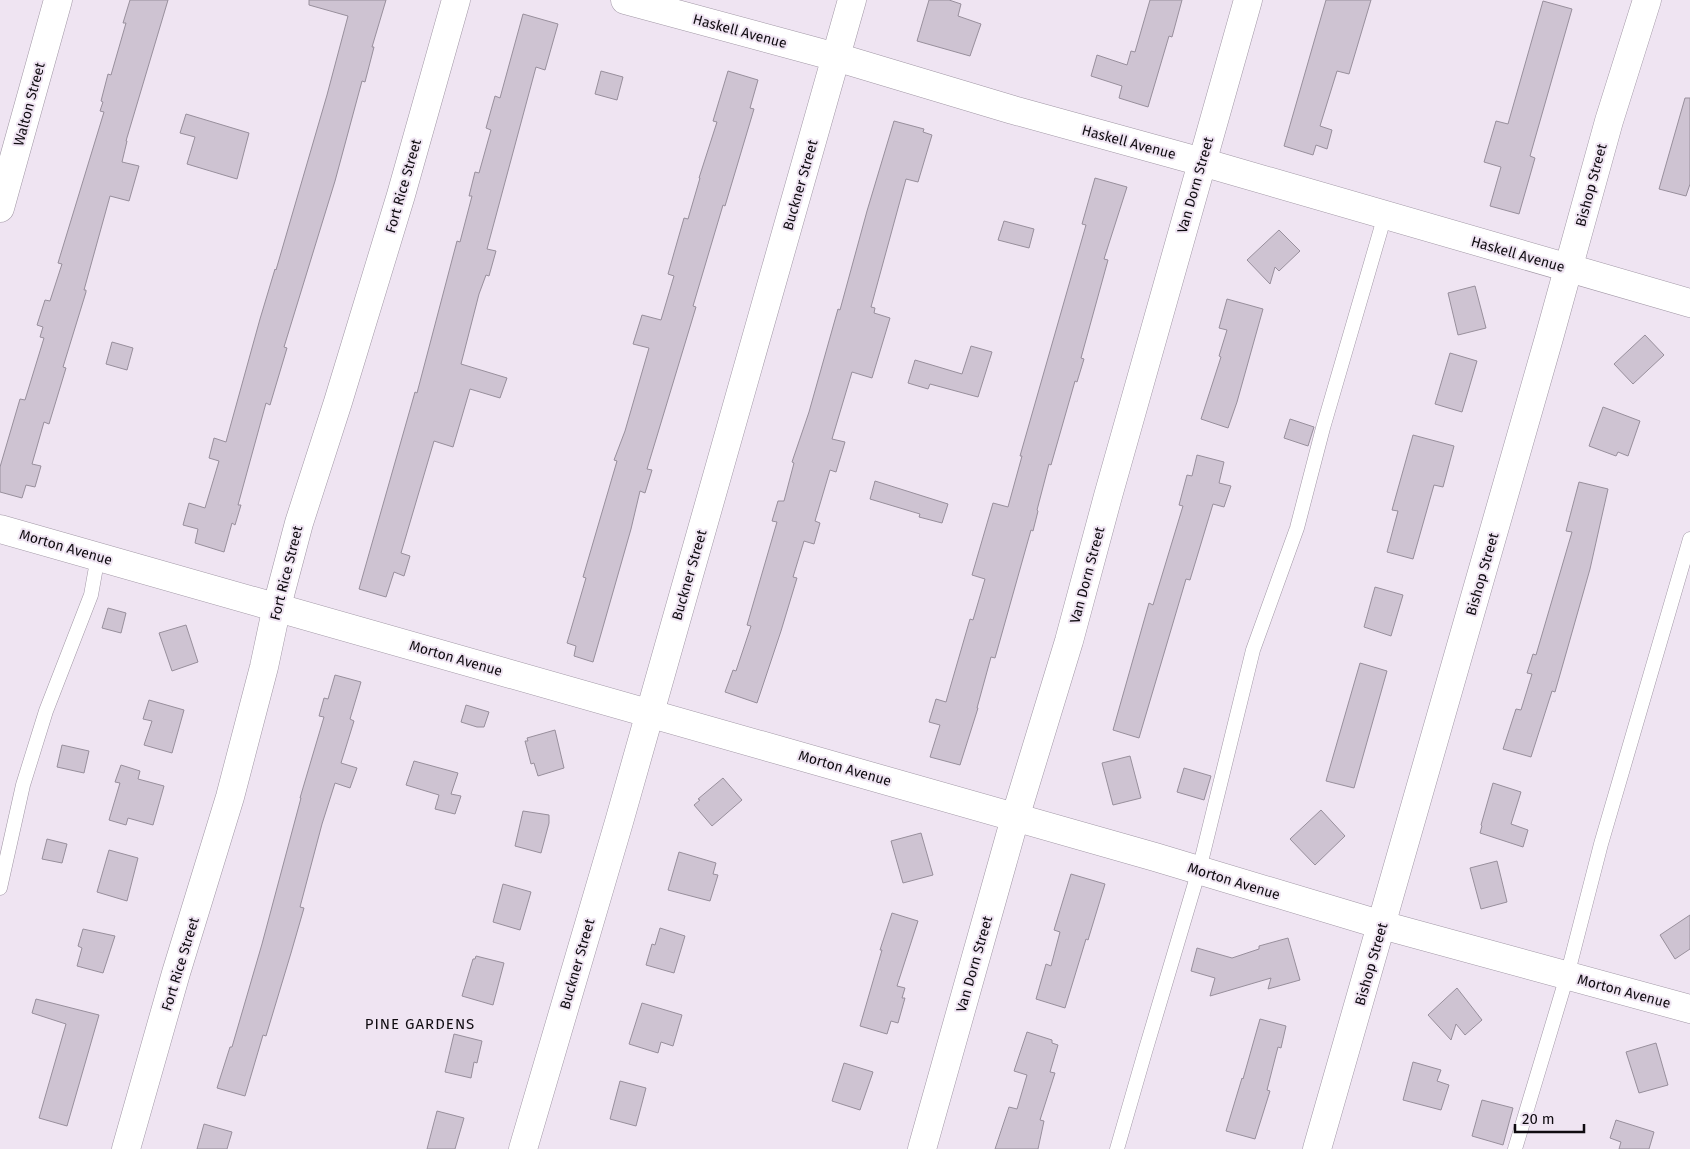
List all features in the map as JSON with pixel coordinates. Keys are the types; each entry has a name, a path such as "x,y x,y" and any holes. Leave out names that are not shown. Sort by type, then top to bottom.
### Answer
{"street":[{"name":"Walton Street","path":"0,208 58,0"},
{"name":"Fort Rice Street","path":"126,1149 176,973 230,797 264,667 276,606 299,523 401,196 456,0"},
{"name":"Haskell Avenue","path":"625,0 836,57 1013,110 1202,162 1690,303"},
{"name":"Buckner Street","path":"523,1149 619,822 852,0"},
{"name":"Van Dorn Street","path":"922,1149 1015,818 1069,641 1110,486 1248,0"},
{"name":"Bishop Street","path":"1317,1149 1609,121 1647,0"},
{"name":"Morton Avenue","path":"0,529 1199,870 1382,925 1690,1010"}],"lane":[{"path":"1117,1149 1199,870 1253,650 1297,528 1323,428 1385,215"},
{"path":"1515,1149 1568,976 1601,844 1690,539"},
{"path":"0,888 23,785 46,711 91,595 98,556"}],"building":[{"path":"130,0 168,0 126,141 122,162 139,166 129,201 110,196 84,290 86,292 63,367 66,368 49,424 44,422 32,464 41,466 35,487 26,485 22,498 0,492 0,467 20,399 25,400 44,338 40,337 43,327 37,325 45,300 50,301 62,264 58,263 104,112 100,111 103,102 101,101 108,74 111,75 126,23 123,23"},
{"path":"309,0 386,0 372,47 374,47 365,82 362,81 335,181 284,347 287,348 270,405 266,403 238,505 241,505 235,525 232,523 224,552 195,543 198,529 183,525 189,503 205,508 219,461 209,458 214,438 226,442 260,319 327,95 348,16 309,5"},
{"path":"929,0 949,0 961,4 958,16 981,24 970,56 917,41"},
{"path":"1150,0 1182,0 1172,37 1169,36 1148,107 1119,98 1122,86 1091,76 1097,55 1127,65 1131,51 1135,52"},
{"path":"1326,0 1371,0 1349,74 1337,71 1320,126 1332,130 1327,149 1316,145 1313,155 1284,146"},
{"path":"1543,1 1572,9 1530,156 1535,158 1519,214 1490,206 1501,167 1484,162 1496,121 1508,124"},
{"path":"523,14 558,24 545,70 536,67 487,249 496,251 489,276 486,275 479,294 461,364 507,378 500,398 470,389 453,447 434,441 401,553 410,556 404,576 394,572 386,597 359,589 415,392 417,393 457,241 460,242 472,196 469,196 475,172 479,173 491,130 486,128 495,96 500,98"},
{"path":"601,71 623,77 617,100 595,94"},
{"path":"728,71 758,80 750,108 754,109 693,306 696,307 647,469 652,470 645,493 640,491 593,662 574,656 576,646 567,643 586,578 583,577 617,461 614,460 625,431 649,348 633,344 642,315 661,320 674,276 668,274 684,218 688,219 717,122 713,121"},
{"path":"1685,98 1690,98 1690,184 1686,196 1659,189"},
{"path":"186,114 249,133 237,179 187,164 195,137 180,133"},
{"path":"894,121 924,129 923,132 932,135 918,182 906,179 871,307 875,308 874,313 890,318 872,378 852,372 832,439 845,442 836,472 830,470 815,521 820,523 814,544 804,541 793,577 797,578 757,703 725,692 733,670 736,671 751,626 747,625 777,522 772,521 778,501 784,501 794,463 792,462 809,412 838,309 840,310"},
{"path":"1095,178 1127,187 1104,259 1108,260 1081,358 1084,359 1077,382 1075,381 1051,465 1049,464 1033,531 1031,530 995,658 991,657 978,708 960,765 930,757 940,725 929,722 936,699 946,702 970,619 973,620 985,579 972,575 993,503 1008,507 1022,456 1020,456 1086,225 1082,224"},
{"path":"1004,221 1034,229 1029,248 998,240"},
{"path":"1279,230 1300,251 1279,271 1275,267 1270,284 1247,260"},
{"path":"1475,286 1486,328 1458,335 1448,293"},
{"path":"1227,299 1263,309 1228,428 1201,419 1221,357 1219,356 1227,330 1219,328"},
{"path":"1645,335 1664,355 1633,384 1614,364"},
{"path":"112,342 133,348 127,370 106,364"},
{"path":"971,346 992,352 978,397 930,384 928,389 908,383 915,360 962,374"},
{"path":"1450,353 1477,361 1462,412 1435,404"},
{"path":"1603,407 1640,421 1628,456 1618,452 1616,456 1589,446"},
{"path":"1290,419 1314,427 1308,446 1284,438"},
{"path":"1413,435 1454,446 1443,487 1434,485 1413,559 1387,552 1398,511 1392,510"},
{"path":"1197,455 1224,462 1219,483 1231,486 1224,507 1213,504 1190,580 1186,579 1139,738 1113,730 1149,603 1153,605 1183,506 1179,505 1187,475 1192,476"},
{"path":"875,481 948,504 942,523 919,517 920,514 870,499"},
{"path":"1579,482 1608,489 1590,569 1555,692 1552,691 1531,757 1503,749 1516,709 1521,710 1532,674 1527,673 1533,654 1536,655 1572,532 1566,531"},
{"path":"1375,587 1403,595 1391,636 1364,627"},
{"path":"108,608 126,613 121,633 102,628"},
{"path":"186,625 198,662 172,671 159,633"},
{"path":"1360,663 1387,671 1354,788 1326,781"},
{"path":"335,675 361,682 350,719 354,721 341,763 357,768 350,788 335,783 300,907 304,908 266,1036 263,1035 245,1096 217,1088 230,1047 232,1047 262,944 300,798 324,717 319,716 324,698 328,699"},
{"path":"149,700 184,710 172,753 144,745 152,721 143,719"},
{"path":"466,705 489,712 484,727 461,722"},
{"path":"555,730 564,768 538,776 534,763 531,764 525,741 528,741 527,738"},
{"path":"62,745 89,751 84,773 57,767"},
{"path":"1130,756 1141,798 1113,805 1102,763"},
{"path":"414,761 458,773 451,794 461,796 455,814 435,809 439,795 406,785"},
{"path":"121,765 140,771 138,779 164,786 153,825 128,818 126,825 109,820 120,783 115,782"},
{"path":"1184,768 1211,776 1204,800 1177,792"},
{"path":"723,778 742,800 712,826 694,805 700,800 698,799"},
{"path":"1493,783 1521,792 1511,824 1528,830 1523,847 1480,833"},
{"path":"1321,810 1345,836 1315,865 1290,839"},
{"path":"523,811 549,815 549,823 541,853 515,846"},
{"path":"921,833 933,875 903,883 891,841"},
{"path":"47,839 67,844 62,863 42,859"},
{"path":"109,850 138,858 127,901 97,892"},
{"path":"679,852 716,863 713,874 718,875 710,901 668,890"},
{"path":"1497,861 1507,902 1481,909 1470,868"},
{"path":"1071,874 1105,884 1065,1008 1036,999 1046,964 1051,966 1060,932 1054,930"},
{"path":"503,884 531,892 520,930 493,922"},
{"path":"892,913 918,921 897,986 905,988 902,998 905,998 898,1023 891,1021 887,1034 860,1026"},
{"path":"1690,915 1690,949 1675,959 1660,935"},
{"path":"660,928 685,936 674,973 646,965 652,944 655,945"},
{"path":"83,929 115,936 103,973 77,966 82,948 78,946"},
{"path":"1288,938 1300,980 1268,989 1271,978 1210,996 1215,978 1191,971 1197,948 1232,958 1259,949 1259,946"},
{"path":"476,956 504,963 493,1005 462,996 473,959"},
{"path":"1457,988 1482,1020 1465,1035 1456,1024 1451,1040 1428,1015"},
{"path":"36,999 99,1015 67,1126 39,1118 66,1024 32,1013"},
{"path":"642,1003 682,1015 673,1046 661,1042 658,1053 629,1044"},
{"path":"1260,1019 1286,1026 1281,1048 1278,1047 1267,1090 1270,1091 1255,1139 1226,1131"},
{"path":"1027,1032 1052,1040 1052,1043 1058,1045 1050,1072 1055,1073 1040,1120 1044,1121 1038,1149 995,1149 1009,1107 1017,1109 1027,1075 1014,1071"},
{"path":"454,1034 482,1041 477,1063 474,1062 471,1078 445,1072"},
{"path":"1656,1043 1668,1085 1639,1093 1626,1052"},
{"path":"1413,1062 1441,1070 1437,1081 1449,1085 1441,1110 1403,1100"},
{"path":"844,1063 873,1072 860,1110 832,1101"},
{"path":"620,1081 646,1088 636,1126 610,1119"},
{"path":"1482,1100 1513,1108 1503,1145 1472,1136"},
{"path":"437,1111 464,1118 455,1149 427,1149"},
{"path":"1616,1120 1654,1132 1649,1149 1619,1149 1621,1142 1610,1138"},
{"path":"204,1124 232,1132 227,1149 197,1149"}],"district":[{"name":"PINE GARDENS","path":"420,1024"}]}
